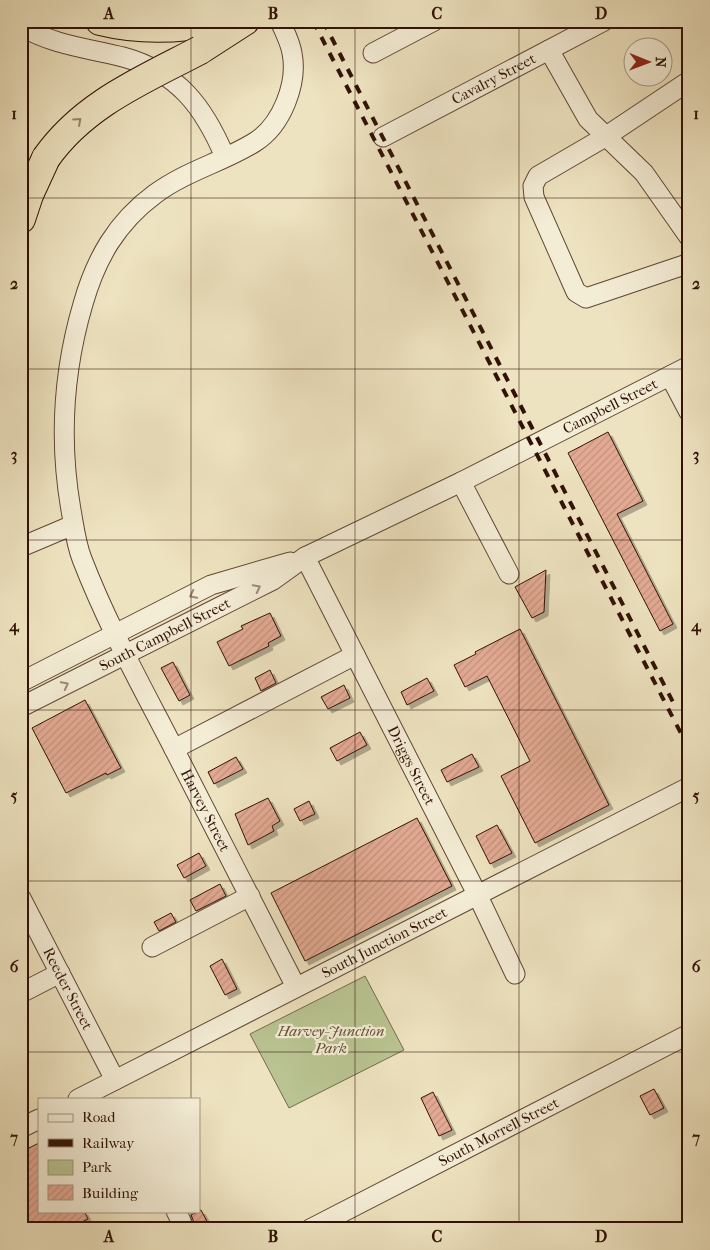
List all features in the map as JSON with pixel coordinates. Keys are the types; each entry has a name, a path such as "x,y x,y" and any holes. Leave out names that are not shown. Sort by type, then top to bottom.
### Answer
{"highway":[{"path":"100,21 126,26 155,28 222,21"},
{"path":"21,219 29,195 46,158 66,132 92,110 213,43 245,21"}],"street":[{"name":"Harvey Street","path":"280,21 292,50 293,62 286,102 276,120 263,136 173,182 142,205 118,228 94,269 82,308 66,392 63,460 73,525 81,558 125,654 296,987"},
{"path":"373,53 434,21"},
{"name":"Cavalry Street","path":"383,137 604,21"},
{"path":"21,26 53,41 123,58 165,76 186,92 206,117 225,157"},
{"path":"549,50 588,119 644,173 689,237"},
{"path":"689,83 686,83 605,137 538,176 533,186 534,197 576,292 586,298 687,264 689,261"},
{"name":"Campbell Street","path":"532,446 689,366"},
{"path":"670,376 689,412"},
{"name":"South Campbell Street","path":"21,682 211,585 305,557 462,482 532,446"},
{"path":"462,482 509,574"},
{"path":"21,548 73,525"},
{"name":"South Campbell Street","path":"21,707 273,580 305,557"},
{"name":"Driggs Street","path":"305,557 477,894 515,974"},
{"path":"174,749 355,655"},
{"name":"South Junction Street","path":"80,1098 689,787"},
{"path":"152,947 250,896"},
{"name":"Reeder Street","path":"21,898 115,1080"},
{"path":"21,993 60,973"},
{"name":"South Morrell Street","path":"310,1229 689,1034"},
{"path":"176,1212 185,1229"}],"green space":[{"name":"Harvey-Junction Park","path":"365,976 404,1050 289,1108 250,1034"}],"building":[{"path":"608,432 643,501 617,514 673,624 660,631 568,453"},
{"path":"546,570 544,612 532,618 515,587"},
{"path":"270,613 281,636 268,643 269,646 229,666 217,642 243,629 241,626"},
{"path":"520,629 609,805 535,843 501,776 530,761 487,676 465,687 454,665"},
{"path":"173,662 190,695 179,701 161,668"},
{"path":"270,670 276,683 261,691 255,678"},
{"path":"427,678 434,691 407,705 401,692"},
{"path":"344,685 350,698 328,709 321,697"},
{"path":"85,700 121,768 107,775 106,773 66,793 32,728"},
{"path":"360,732 367,745 337,761 330,748"},
{"path":"472,754 479,767 447,782 441,770"},
{"path":"236,757 243,769 214,784 208,772"},
{"path":"268,798 280,821 272,826 274,831 248,845 235,814"},
{"path":"309,801 315,814 300,821 294,809"},
{"path":"417,818 452,886 305,961 271,893"},
{"path":"497,825 512,853 490,864 476,836"},
{"path":"199,853 206,866 184,878 177,865"},
{"path":"220,884 226,896 196,911 190,900"},
{"path":"171,913 176,922 159,931 154,922"},
{"path":"222,959 237,989 225,995 210,966"},
{"path":"654,1089 664,1108 650,1115 640,1096"},
{"path":"433,1092 452,1130 439,1136 421,1098"},
{"path":"38,1144 38,1212 84,1212 88,1219 68,1229 21,1229 21,1152"},
{"path":"200,1210 211,1229 196,1227 191,1215"}],"railway":[{"path":"313,21 689,749"},
{"path":"323,21 676,708"}]}
